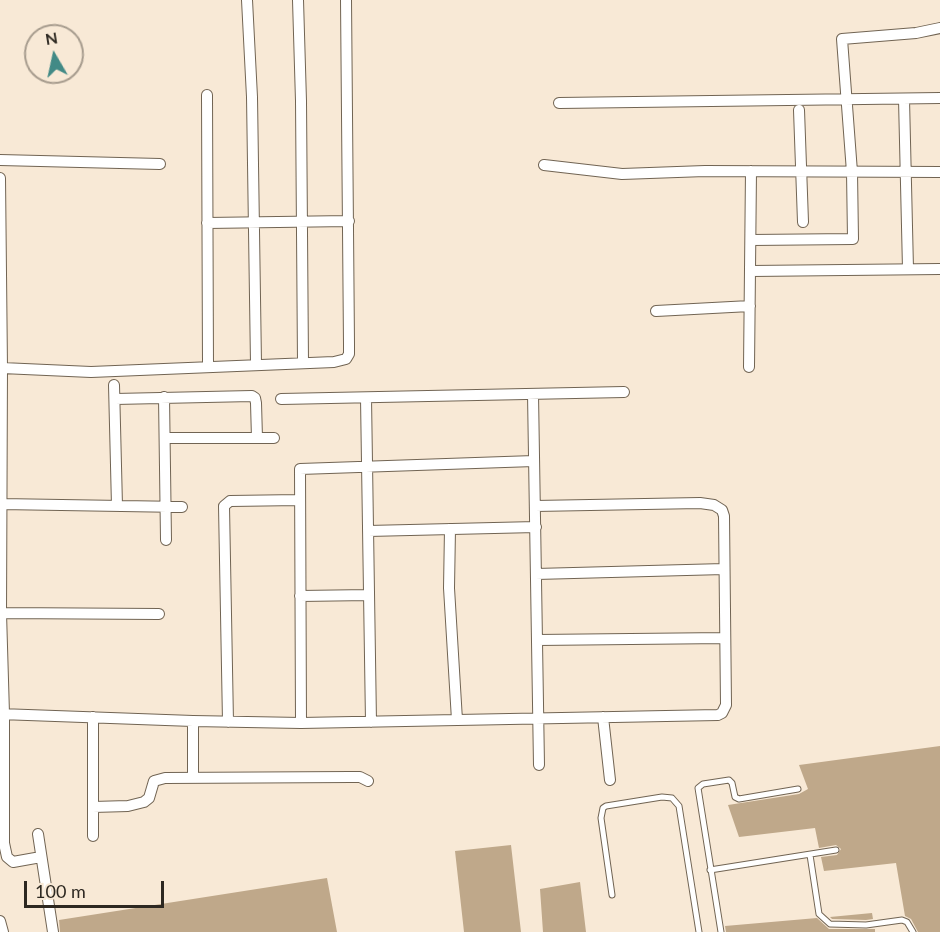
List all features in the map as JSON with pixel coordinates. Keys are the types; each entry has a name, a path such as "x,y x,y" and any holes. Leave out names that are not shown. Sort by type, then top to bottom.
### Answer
{"street":[{"path":"247,0 252,97 256,364"},
{"path":"298,0 303,363"},
{"path":"1,363 84,372 342,361 349,354 346,0"},
{"path":"751,240 852,239 852,172 843,39 916,33 940,28"},
{"path":"207,95 208,366"},
{"path":"559,103 940,98"},
{"path":"904,99 908,269"},
{"path":"799,110 803,222"},
{"path":"0,160 160,164"},
{"path":"544,165 607,173 940,172"},
{"path":"748,367 752,171"},
{"path":"0,178 2,834 5,853 10,861 41,857"},
{"path":"207,223 349,221"},
{"path":"751,271 940,269"},
{"path":"656,311 750,306"},
{"path":"114,386 117,506"},
{"path":"281,399 624,392"},
{"path":"533,394 539,765"},
{"path":"115,399 253,396 256,403 257,438"},
{"path":"164,397 166,540"},
{"path":"366,398 371,722"},
{"path":"165,438 274,438"},
{"path":"301,723 299,473 301,468 534,461"},
{"path":"228,722 224,506 230,501 299,500"},
{"path":"2,714 301,723 718,715 722,713 726,705 723,513 714,505 700,503 535,506"},
{"path":"1,504 182,507"},
{"path":"368,531 536,527"},
{"path":"450,529 449,588 457,720"},
{"path":"536,574 724,569"},
{"path":"300,596 369,595"},
{"path":"1,613 159,614"},
{"path":"537,640 725,638"},
{"path":"93,717 93,836"},
{"path":"603,717 610,780"},
{"path":"193,721 193,778"},
{"path":"93,807 138,805 149,798 154,781 157,779 360,777 368,781"},
{"path":"38,834 52,932"},
{"path":"0,921 3,932"}],"lane":[{"path":"721,932 698,791 700,786 731,781 735,797 738,799 798,789"},
{"path":"612,895 601,819 603,808 663,797 672,798 679,806 699,932"},
{"path":"710,870 836,850"},
{"path":"810,855 819,914 830,924 866,925 902,920 907,922 914,932"}],"building":[{"path":"940,746 940,932 918,932 911,919 905,916 896,863 824,871 821,857 837,855 841,849 836,845 819,848 815,828 739,837 728,805 799,794 808,789 799,765"},
{"path":"511,845 521,932 464,932 455,851"},
{"path":"327,878 337,932 60,932 59,920"},
{"path":"580,882 586,932 543,932 540,889"},
{"path":"872,913 873,919 866,920 832,919 830,917"},
{"path":"817,918 829,929 875,929 875,932 726,932 725,926"}]}
